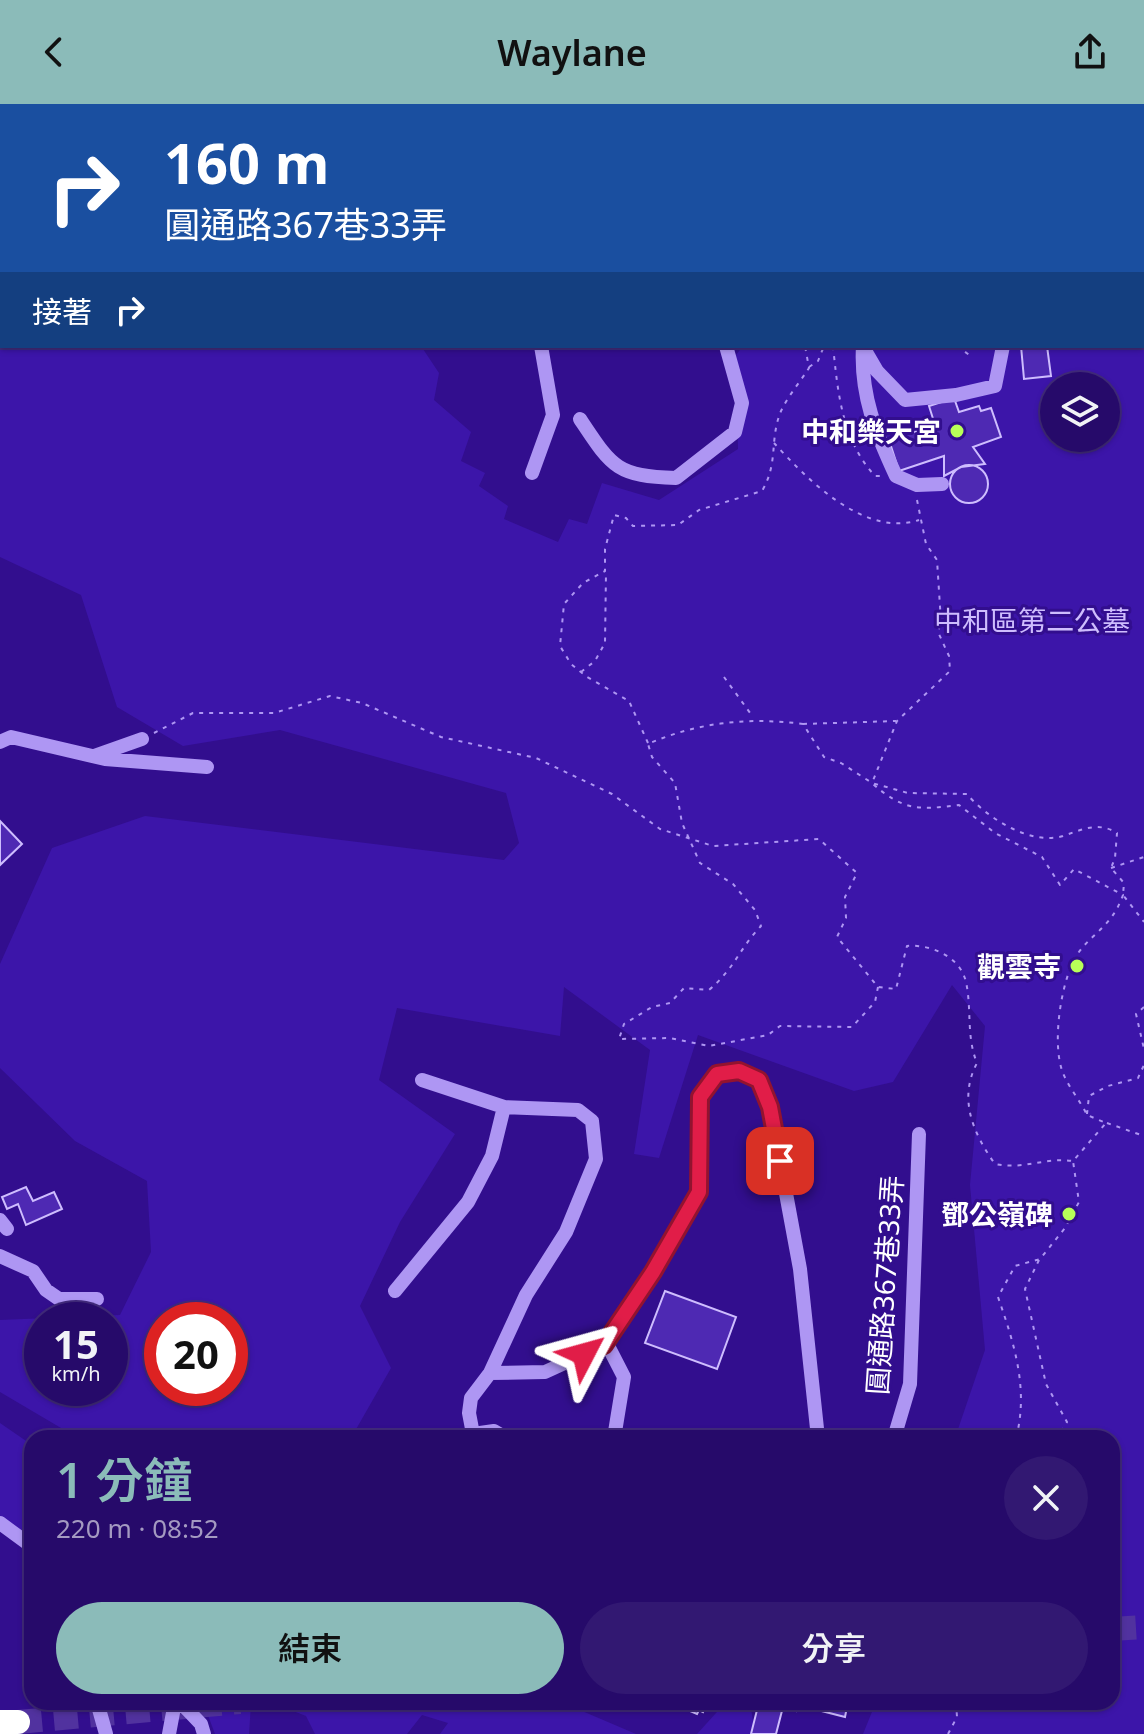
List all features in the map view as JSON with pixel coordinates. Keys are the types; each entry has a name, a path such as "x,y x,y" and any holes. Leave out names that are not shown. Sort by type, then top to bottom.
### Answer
{"street":[{"path":"532,473 553,415 541,348"},
{"path":"580,419 609,462 629,473 676,478 735,432 742,403 727,348"},
{"path":"863,348 864,388 870,418 896,476 917,485 942,484"},
{"path":"864,348 877,371 905,400 956,395 995,386 1003,348"},
{"path":"0,742 11,737 99,758 207,767"},
{"path":"99,758 142,739"},
{"path":"490,1373 545,1372 606,1342 653,1272 699,1192 700,1097 717,1074 739,1071 759,1080 770,1107 800,1269 817,1430"},
{"path":"422,1080 504,1107 578,1110 592,1121 596,1159 566,1232 526,1295 490,1373 471,1398 470,1430"},
{"path":"395,1291 468,1202 492,1156 504,1107"},
{"name":"圓通路367巷33弄","path":"896,1430 910,1384 919,1134"},
{"path":"0,1256 33,1271 46,1290 59,1299 97,1299"},
{"path":"606,1342 624,1377 615,1430"},
{"path":"0,1523 24,1541"},
{"path":"99,1710 106,1734"},
{"path":"169,1734 176,1710"},
{"path":"185,1710 203,1729 214,1734"}],"path":[{"path":"805,348 809,368"},
{"path":"581,672 595,661 605,643 603,622 608,614 603,603 608,582 605,549 614,515 626,518 633,526 678,525 717,503 762,491 773,471 774,442 781,411 809,368 818,361 823,348"},
{"path":"833,348 843,414 856,455 875,476 896,476"},
{"path":"960,348 972,357"},
{"path":"774,442 807,479 838,504 903,525 920,520"},
{"path":"872,783 897,721 950,671 949,656 938,632 941,622 937,560 926,544 917,485"},
{"path":"605,571 583,583 564,604 560,646 581,672 629,701 652,757 675,783 682,823 700,863 733,884 755,910 761,926 748,940 730,972 709,990 684,988 670,1003 652,1007 624,1024 619,1039 670,1038 709,1046 768,1035 780,1026 852,1027 875,1002 878,987"},
{"path":"724,677 753,718"},
{"path":"142,739 193,713 274,713 330,696 362,703 441,737 536,758 612,794 660,829 713,846 819,839 857,873 845,897 846,918 837,937 878,987 896,989 907,946 929,944 948,957 966,980 967,1025 977,1063 967,1082 967,1108 981,1144 995,1164 1015,1168 1038,1165 1051,1157 1073,1161"},
{"path":"648,744 698,724 731,725 753,718 803,724 897,721"},
{"path":"803,724 824,757 841,763 872,783 895,804 927,809 959,805 995,833 1042,857 1060,885 1074,869 1123,895 1144,922"},
{"path":"872,783 908,793 967,794 993,818 1030,833 1062,836 1077,827 1108,828 1117,833 1111,868"},
{"path":"1111,868 1144,857"},
{"path":"1111,868 1124,883 1123,895 1116,914 1076,956 1064,987 1059,1016 1061,1067 1087,1115 1144,1136"},
{"path":"1144,1007 1136,1014 1144,1049"},
{"path":"1087,1115 1089,1096 1108,1086 1138,1078 1144,1065"},
{"path":"1062,1430 1067,1422 1046,1384 1025,1289 1040,1259 1065,1228 1079,1202 1073,1161 1106,1123"},
{"path":"1017,1430 1019,1358 998,1297 1015,1266 1040,1259"},
{"path":"948,1734 957,1717 957,1710"}],"green space":[{"name":"中和區第二公墓","path":"0,348 422,348 439,373 434,400 471,432 461,461 485,473 479,486 508,506 504,519 558,542 569,519 587,524 602,483 659,500 738,449 736,355 741,348 1144,348 1144,1734 863,1734 873,1710 1120,1710 1120,1430 958,1430 985,1350 970,1185 985,1026 952,985 893,1082 854,1091 698,1035 659,1158 634,1154 650,1050 564,987 560,1036 397,1008 379,1080 455,1134 400,1222 360,1306 391,1368 356,1430 64,1430 0,1392 0,1320 24,1319 24,1406 128,1406 126,1302 151,1252 147,1181 75,1141 0,1068 0,964 52,848 145,816 504,860 519,843 506,793 280,730 183,746 117,707 81,595 0,557"},
{"path":"0,1423 24,1440 24,1538 0,1519"},
{"path":"206,1710 251,1710 249,1734 215,1734"},
{"path":"291,1710 580,1710 636,1734 440,1734 448,1723 422,1715 407,1734 315,1734 306,1716"},
{"path":"719,1710 751,1710 755,1734 697,1734"}],"building":[{"path":"1021,348 1047,348 1050,372 1040,372 1040,377 1024,379"},
{"name":"中和樂天宮","path":"954,398 959,412 979,406 981,411 991,408 1001,437 973,447 985,464 961,467 944,476 944,456 899,471 889,440 935,425 929,406"},
{"path":"969,465 983,470 988,484 983,498 969,503 955,498 950,484 955,470"},
{"path":"0,821 22,844 0,865"},
{"path":"26,1187 33,1201 54,1192 62,1209 26,1225 18,1204 7,1209 2,1197"},
{"path":"665,1291 736,1317 717,1369 645,1343"},
{"path":"757,1710 782,1710 776,1734 751,1734"},
{"path":"818,1710 846,1710 845,1717"}],"tunnel":[{"path":"1120,1628 1144,1627"},
{"path":"18,1722 151,1710"}],"place":[{"name":"中和樂天宮","path":"957,431"},
{"name":"觀雲寺","path":"1077,966"},
{"name":"鄧公嶺碑","path":"1069,1214"}],"route":[{"path":"584,1354 604,1345 653,1272 699,1192 700,1097 717,1074 739,1071 759,1080 770,1107 780,1161"}]}
